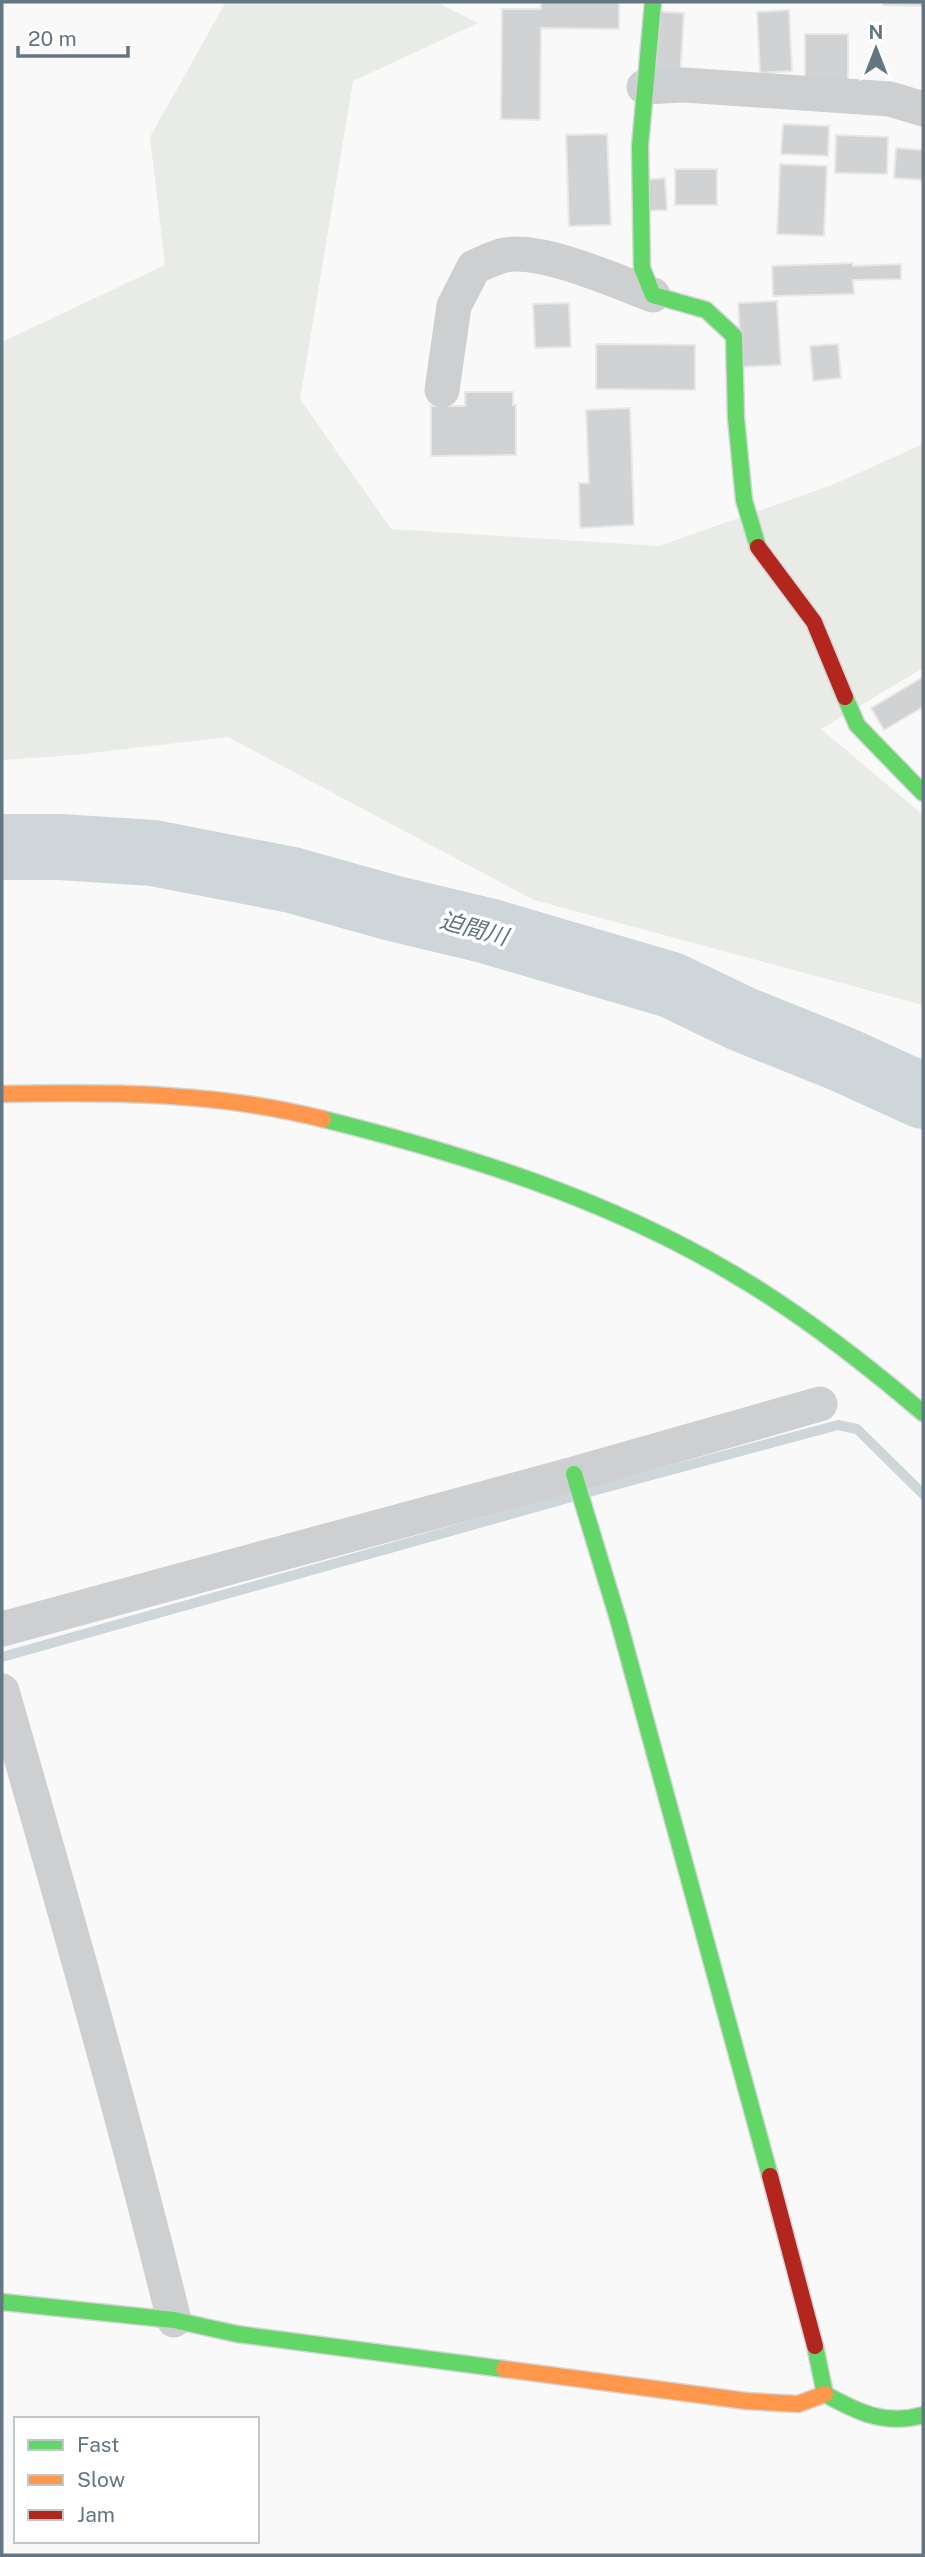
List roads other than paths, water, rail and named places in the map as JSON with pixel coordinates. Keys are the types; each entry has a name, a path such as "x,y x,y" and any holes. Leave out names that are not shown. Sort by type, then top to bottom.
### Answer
{"street":[{"path":"653,2 640,146 642,268 653,295"},
{"path":"644,87 684,85 890,99 923,109"},
{"path":"442,390 454,306 474,267 507,255 538,257 706,310 734,336 736,418 744,500 759,552 814,622 857,725 923,793"},
{"path":"2,1094 161,1094 216,1098 349,1126 486,1166 657,1233 713,1262 846,1349 923,1413"},
{"path":"2,1629 574,1474 820,1404"},
{"path":"574,1474 618,1619 808,2315 825,2394 862,2415 889,2420 910,2420 923,2415"},
{"path":"2,1691 144,2195 174,2320"},
{"path":"2,2302 174,2320 237,2334 746,2401 798,2404 825,2394"}],"waterway":[{"name":"迫間川","path":"2,847 60,847 153,853 292,880 488,931 671,985 742,1019 844,1060 923,1096"},
{"path":"2,1657 838,1425 857,1429 923,1494"}]}
